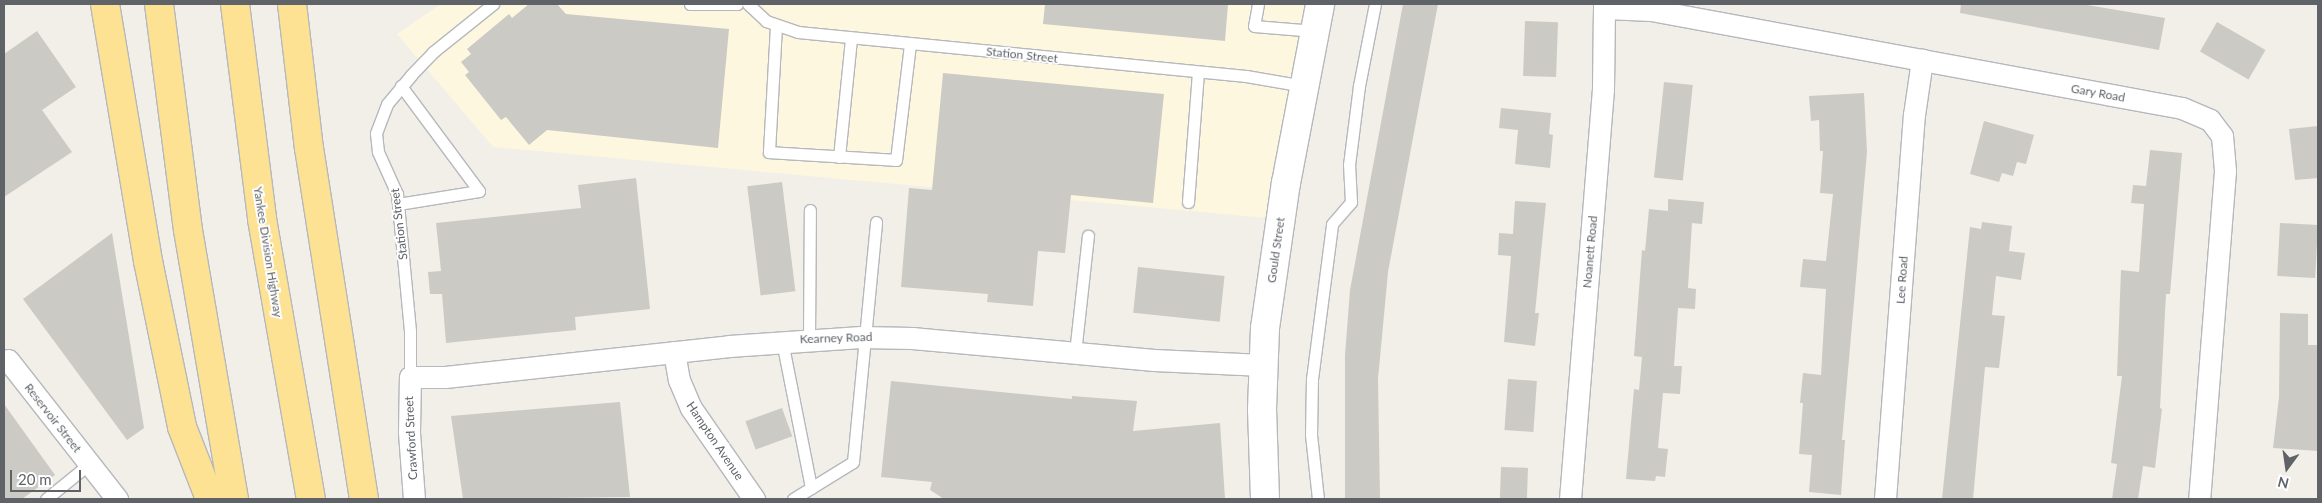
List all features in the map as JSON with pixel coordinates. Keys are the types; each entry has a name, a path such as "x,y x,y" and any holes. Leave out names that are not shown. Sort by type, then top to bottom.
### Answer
{"highway":[{"path":"105,4 135,188 176,399 182,427 210,499"},
{"path":"159,4 189,240 234,499"},
{"name":"Yankee Division Highway","path":"235,4 262,219 311,499"},
{"path":"292,4 316,195 364,499"}],"main road":[{"name":"Gould Street","path":"1265,499 1263,365 1280,216 1320,4"}],"street":[{"name":"Gary Road","path":"1604,6 1651,10 2182,108 2201,115 2217,127 2225,146 2225,171 2199,499"},
{"name":"Noanett Road","path":"1570,499 1603,89 1604,6"},
{"name":"Lee Road","path":"1885,499 1914,124 1922,60"},
{"name":"Kearney Road","path":"410,376 445,377 809,338 865,337 912,338 1075,353 1263,365"},
{"name":"Hampton Avenue","path":"674,352 678,380 691,408 754,499"},
{"name":"Reservoir Street","path":"6,361 117,499"},
{"name":"Crawford Street","path":"410,376 409,432 414,499"}],"lane":[{"name":"Station Street","path":"410,376 411,348 398,204 394,182 378,152 376,133 387,104 401,86 433,52 493,4"},
{"path":"690,4 737,4"},
{"name":"Station Street","path":"748,4 776,26 798,32 1198,72 1304,86"},
{"path":"1258,4 1254,26 1315,31"},
{"path":"1318,499 1311,435 1312,379 1332,224 1351,202 1349,166 1375,4"},
{"path":"776,26 769,152 896,160 910,44"},
{"path":"839,157 851,38"},
{"path":"1188,202 1198,72"},
{"path":"398,204 479,191 401,86"},
{"path":"809,338 810,210"},
{"path":"793,499 853,462 876,222"},
{"path":"1075,353 1088,236"},
{"path":"782,341 811,488"},
{"path":"46,499 89,464"}],"shaded area":[{"path":"441,4 1308,4 1268,218 493,147 397,34"}],"building":[{"path":"529,4 557,4 566,14 729,29 718,148 547,130 529,145 506,117 501,120 465,75 469,72 461,62 471,54 467,49 509,14 512,18"},
{"path":"1045,4 1228,4 1225,41 1043,24"},
{"path":"1403,4 1438,4 1388,272 1378,379 1380,499 1345,499 1345,355 1350,290"},
{"path":"1961,4 2081,4 2165,18 2159,50 1960,13"},
{"path":"1525,21 1558,22 1556,77 1523,76"},
{"path":"2217,22 2265,50 2248,79 2200,51"},
{"path":"37,31 76,87 42,110 72,152 4,197 4,54"},
{"path":"943,73 1164,94 1153,203 1071,195 1065,253 1038,251 1033,306 987,302 988,294 901,287 909,188 932,190"},
{"path":"1664,82 1693,85 1683,181 1654,177"},
{"path":"1864,93 1867,152 1842,440 1845,440 1841,495 1809,492 1812,455 1799,454 1803,403 1800,403 1803,373 1821,375 1826,289 1800,287 1803,259 1826,261 1833,194 1820,193 1823,151 1820,151 1819,120 1811,121 1809,96"},
{"path":"1501,108 1551,113 1549,134 1553,135 1550,168 1515,164 1518,130 1499,128"},
{"path":"1984,121 2034,135 2026,164 2017,162 2013,176 2002,173 1999,182 1970,174"},
{"path":"2318,126 2318,178 2295,180 2289,129"},
{"path":"2150,150 2182,153 2170,294 2166,294 2160,408 2162,409 2155,468 2143,466 2138,499 2112,499 2117,464 2111,463 2122,376 2117,376 2121,270 2139,272 2144,204 2131,203 2133,185 2146,186"},
{"path":"636,178 650,309 575,317 576,330 446,343 442,294 430,294 428,272 441,271 436,223 581,208 578,185"},
{"path":"782,182 795,291 761,295 747,186"},
{"path":"1668,199 1704,202 1702,224 1692,223 1688,288 1696,289 1695,309 1678,308 1674,366 1682,366 1680,394 1663,393 1658,448 1668,449 1665,477 1656,476 1655,481 1626,479 1634,389 1639,390 1642,357 1634,356 1642,250 1645,251 1649,209 1668,211"},
{"path":"1515,201 1546,203 1535,313 1539,313 1535,346 1504,342 1511,256 1498,255 1499,233 1513,234"},
{"path":"1982,222 2012,226 2009,251 2025,253 2021,280 1996,276 1992,315 2005,316 1999,368 1985,367 1973,499 1942,499 1970,227 1981,229"},
{"path":"2280,223 2318,225 2315,278 2277,276"},
{"path":"112,233 144,428 127,440 23,299"},
{"path":"1138,267 1225,276 1220,322 1133,313"},
{"path":"2280,313 2308,314 2308,345 2318,345 2318,451 2273,448 2279,397"},
{"path":"1508,379 1537,381 1533,432 1504,430"},
{"path":"891,381 1072,399 1072,396 1137,401 1133,431 1220,423 1225,499 944,499 930,490 932,482 881,477"},
{"path":"620,402 630,497 463,499 451,416"},
{"path":"4,404 55,475 22,499 4,499"},
{"path":"782,408 792,436 756,450 745,421"},
{"path":"1501,467 1528,468 1527,499 1500,499"}]}
